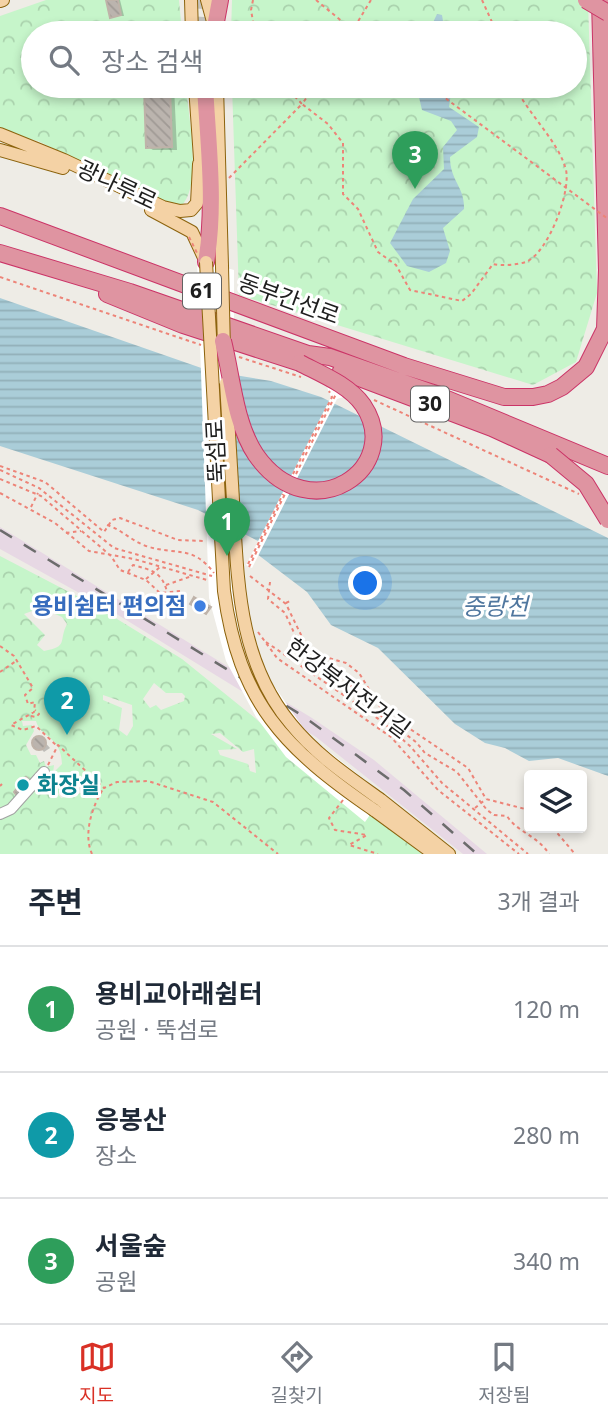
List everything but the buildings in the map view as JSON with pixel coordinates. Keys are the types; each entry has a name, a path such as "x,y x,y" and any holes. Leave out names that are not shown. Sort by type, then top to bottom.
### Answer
{"highway":[{"path":"216,21 218,0"},
{"path":"586,0 608,13"},
{"name":"61","path":"404,366 490,394 526,398 562,387 594,355 605,329 606,316 603,45 600,0"},
{"path":"603,45 608,71"},
{"path":"206,98 209,172 209,243 206,262"},
{"name":"동부간선로","path":"0,216 404,366"},
{"path":"0,253 88,280 113,298 304,365 357,397 367,412 372,427 370,449 361,469 345,483 326,491 304,491 289,485 256,455 244,431 225,348"},
{"path":"304,365 330,356 430,392 608,466"},
{"name":"30","path":"304,365 327,366 492,428 551,455 586,484 608,520"},
{"path":"404,366 434,383 608,456"}],"main road":[{"path":"191,0 192,21"},
{"path":"207,0 208,15 212,21"},
{"name":"뚝섬로","path":"196,98 199,164 203,185 224,591 235,652 252,691 281,733 305,759 449,854"},
{"name":"뚝섬로","path":"217,98 225,348 237,569 244,626 252,657 267,690 296,731 434,854"},
{"name":"광나루로","path":"0,134 65,160 163,207 180,211 191,210 197,202 199,164"},
{"name":"광나루로","path":"0,144 63,168 192,232 206,262"},
{"path":"0,149 63,168"}],"lane":[{"path":"0,814 11,809 44,772"}],"path":[{"path":"253,0 253,21"},
{"path":"316,0 342,21"},
{"path":"358,21 371,0"},
{"path":"482,0 492,21"},
{"path":"296,98 328,124 343,143 343,194 358,209 378,251 396,265 410,290 462,301 471,294 493,264 527,261 542,247 563,204 566,171 555,145 537,124 522,98"},
{"path":"221,187 306,98"},
{"path":"445,98 608,219"},
{"path":"0,277 202,346"},
{"path":"225,348 304,365"},
{"path":"243,572 332,397 328,387 336,393 341,392"},
{"path":"365,396 589,499"},
{"path":"0,466 45,482 104,532 107,526 120,518 178,540 206,541"},
{"path":"0,470 39,488 114,548 216,577 206,562 190,551 147,546 107,526"},
{"path":"0,479 37,494 111,556 120,570 145,580 160,593 180,592"},
{"path":"0,493 31,508 89,551 161,566 207,580"},
{"path":"31,508 37,494"},
{"path":"66,533 82,531"},
{"path":"128,573 133,565 154,571 165,585 167,593"},
{"path":"145,580 161,566"},
{"path":"165,585 187,580 192,575"},
{"path":"250,576 285,603 314,654 346,663 359,673 382,710 468,768 486,799 524,809"},
{"path":"270,582 267,599 285,613 302,648 316,661 339,672 361,700 416,742 425,753 457,772 480,803 494,815 507,816 514,827 529,833 549,854"},
{"path":"285,603 292,600"},
{"name":"한강북자전거길","path":"257,631 277,658 391,737 438,790 519,854"},
{"path":"262,639 287,659 380,720 410,746 442,783 528,854"},
{"path":"0,646 17,660 33,688 25,695 28,704 35,702 30,715 11,725 23,730 36,726 104,788"},
{"path":"0,672 17,660"},
{"path":"380,720 382,710"},
{"path":"44,772 57,747"},
{"path":"92,854 88,844 91,815 104,788 117,782 148,781 213,802 278,854"},
{"path":"474,808 486,799"},
{"path":"343,800 329,818 335,830 368,835 349,845 378,854"},
{"path":"557,833 575,854"}],"shaded area":[{"path":"0,527 312,718 374,760 487,854 463,854 316,737 110,610 0,549"}],"green space":[{"path":"46,0 179,0 181,21 21,21 21,98 187,98 193,166 188,196 181,206 165,202 38,141 0,131 0,16"},
{"path":"232,0 588,0 597,293 576,362 533,385 239,295 232,98 587,98 587,21 231,21"},
{"path":"0,556 96,606 182,659 255,718 334,792 390,828 422,854 0,854","holes":["32,611 39,617 48,611 62,617 67,624 60,645 44,651 37,645 45,635 24,614","154,683 166,693 182,693 185,696 184,701 161,710 156,705 150,708 143,699","103,695 132,705 133,726 127,736 119,730 122,708 103,700","22,721 36,721 42,731 55,742 62,764 53,773 54,765 46,767 44,761 40,763 36,755 31,755 26,745 34,731 32,725 23,726","220,733 243,752 254,749 256,773 250,771 248,764 220,755 218,750 237,749 211,734","79,776 88,779 94,790 61,798 58,794 64,788 62,782"]}],"water":[{"path":"437,14 442,15 443,21 434,21"},
{"path":"419,98 450,98 449,107 479,127 477,137 450,157 464,209 443,228 450,251 446,263 429,272 407,266 390,243 413,199 444,169 443,147 457,130 451,121 422,110"},
{"name":"중랑천","path":"0,298 210,371 271,381 321,397 608,538 608,776 558,758 529,761 505,748 485,743 455,724 378,648 331,625 307,592 257,554 260,542 198,510 0,446"}],"pier":[{"path":"197,260 234,270 234,430 247,627 263,670 309,736 384,795 365,822 286,757 256,717 226,661 209,598"},
{"path":"327,387 347,396 337,399 252,568 246,565 331,397"}],"tunnel":[{"path":"204,21 205,0"}],"railway":[{"path":"0,530 303,716 404,790 477,854"}],"place":[{"name":"서울숲","path":"415,189"},
{"name":"용비교아래쉼터","path":"227,556"},
{"name":"용비쉼터 편의점","path":"200,606"},
{"name":"응봉산","path":"67,735"},
{"name":"화장실","path":"23,785"}]}
